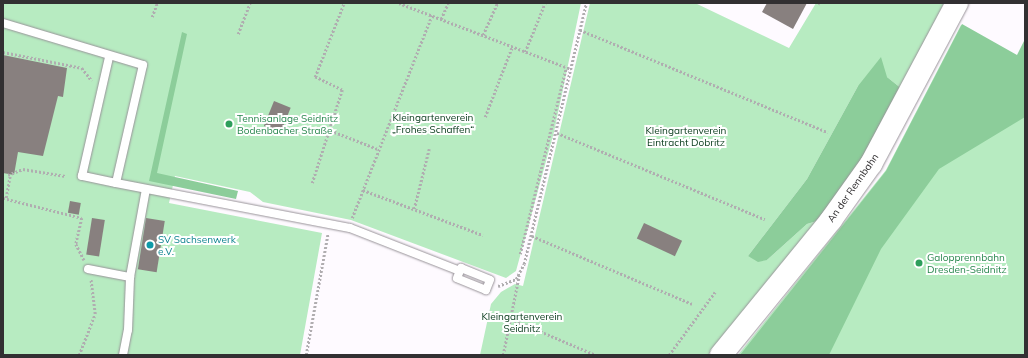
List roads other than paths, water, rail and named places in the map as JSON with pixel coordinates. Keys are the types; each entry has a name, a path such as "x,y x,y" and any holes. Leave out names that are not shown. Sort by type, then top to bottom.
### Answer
{"main road":[{"name":"An der Rennbahn","path":"721,355 831,220 871,164 957,3"}],"lane":[{"path":"3,23 109,57 143,66 116,183"},
{"path":"109,57 82,176 350,228 460,271 461,268 490,280 486,290 457,278 460,271"},
{"path":"123,355 128,330 130,277 146,189"},
{"path":"88,269 130,277"}],"place":[{"name":"Tennisanlage Seidnitz Bodenbacher Straße","path":"229,124"},
{"name":"SV Sachsenwerk e.V.","path":"150,245"},
{"name":"Galopprennbahn Dresden-Seidnitz","path":"919,263"}],"park label":[{"name":"Kleingartenverein „Frohes Schaffen“","path":"433,122"},
{"name":"Kleingartenverein Eintracht Dobritz","path":"686,136"},
{"name":"Kleingartenverein Seidnitz","path":"522,322"}]}
